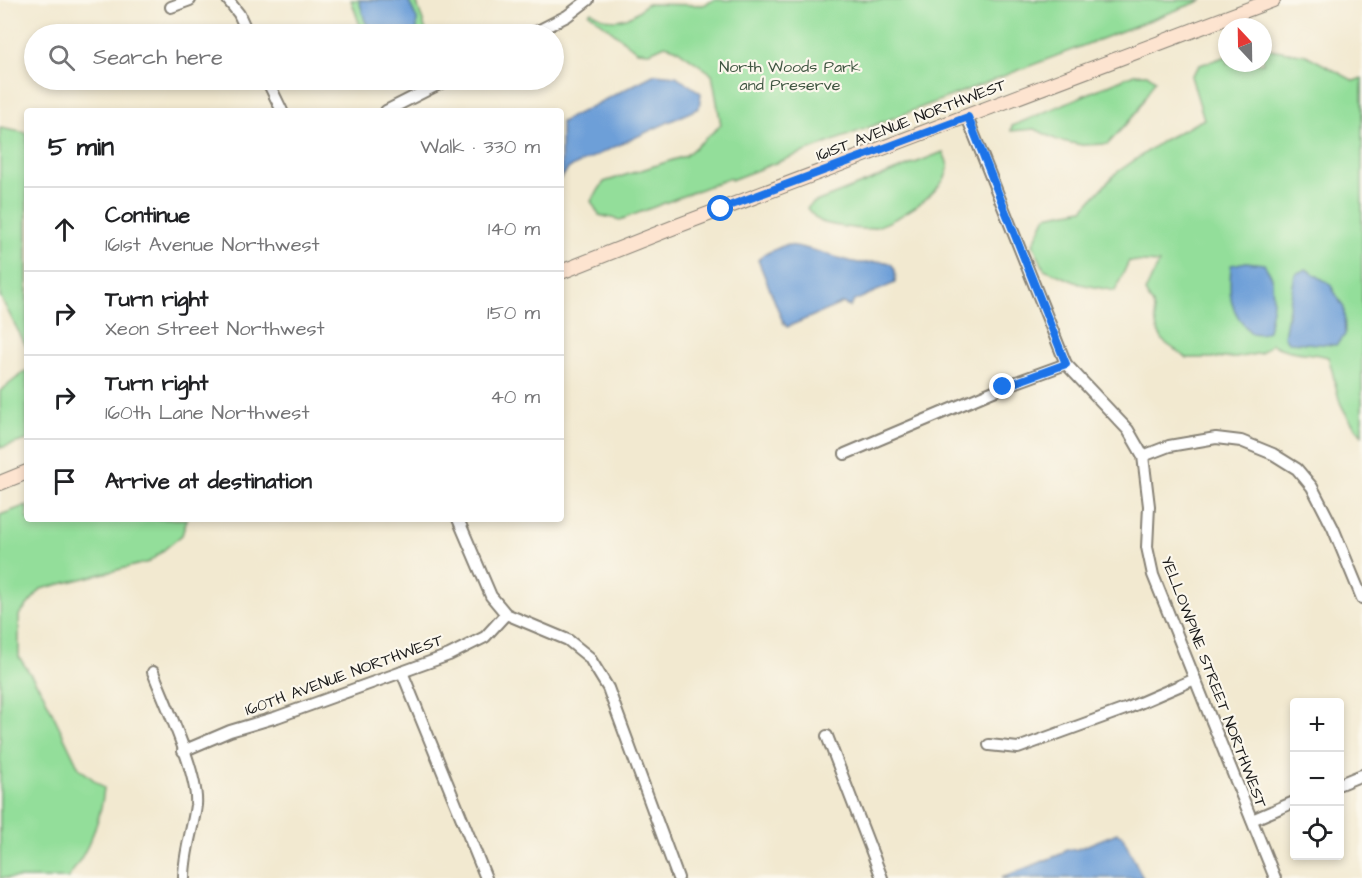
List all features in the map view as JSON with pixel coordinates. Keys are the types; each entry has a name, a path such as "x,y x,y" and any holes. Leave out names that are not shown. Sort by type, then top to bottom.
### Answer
{"main road":[{"name":"161ST AVENUE NORTHWEST","path":"564,271 1274,0"},
{"path":"0,483 24,473"}],"street":[{"path":"171,7 190,0"},
{"path":"228,0 244,24"},
{"path":"551,24 567,16 588,0"},
{"path":"272,90 281,108"},
{"path":"392,108 427,90"},
{"path":"968,117 1066,364 1128,430 1143,456 1168,446 1216,438 1241,441 1273,454 1297,469 1312,487 1334,528 1362,598"},
{"path":"845,454 1003,387 1066,364"},
{"name":"YELLOWPINE STREET NORTHWEST","path":"1143,456 1149,506 1147,547 1153,575 1275,878"},
{"path":"459,522 491,596 506,614 568,640 589,657 608,688 678,878"},
{"name":"160TH AVENUE NORTHWEST","path":"183,751 230,731 277,717 449,655 484,637 506,614"},
{"path":"153,672 195,789 196,804 184,862 184,878"},
{"path":"402,672 486,878"},
{"path":"989,745 1018,748 1128,708 1195,680"},
{"path":"827,736 882,878"},
{"path":"1344,782 1362,775"},
{"path":"1252,820 1290,804"}],"green space":[{"path":"351,0 416,0 424,24 359,24"},
{"name":"North Woods Park and Preserve","path":"714,0 1203,0 620,220 599,215 591,201 604,182 685,156 721,125 712,74 675,48 665,45 650,52 637,51 589,13 591,11 605,19 620,20 640,10 646,4 703,5"},
{"path":"1272,49 1306,55 1354,81 1362,78 1362,435 1341,404 1328,357 1292,351 1272,344 1261,353 1236,358 1187,358 1164,342 1157,330 1153,305 1145,292 1159,263 1129,261 1115,291 1080,284 1044,269 1033,244 1046,216 1083,209 1116,173 1164,140 1204,119 1191,76 1200,65 1218,59 1218,72 1272,72"},
{"path":"1134,74 1147,74 1155,80 1136,113 1108,144 1082,145 1057,140 1035,129 1011,131 1012,126"},
{"path":"0,128 24,132 24,342 0,296"},
{"path":"943,152 948,169 945,178 914,208 887,223 865,229 849,228 820,221 807,208 813,203"},
{"path":"24,372 24,441 0,448 0,391"},
{"path":"24,506 24,522 186,522 182,535 149,562 41,589 19,615 19,657 43,693 79,768 104,788 100,812 92,835 82,857 68,878 0,878 0,515"}],"water":[{"path":"359,0 408,0 417,24 367,24"},
{"path":"655,74 676,76 701,93 699,108 569,168 564,174 564,120"},
{"path":"785,245 859,263 889,263 895,271 895,283 854,301 850,307 843,303 787,327 758,260 763,255"},
{"path":"1246,262 1264,264 1272,277 1273,303 1268,331 1260,334 1251,333 1243,324 1234,309 1230,294 1231,265"},
{"path":"1306,269 1330,284 1344,308 1345,335 1336,345 1288,342 1284,336 1295,274"},
{"path":"1117,833 1122,835 1143,878 1001,878 1061,854 1066,849 1075,850"}],"route":[{"path":"721,209 968,117 1066,364 1003,387"}]}
